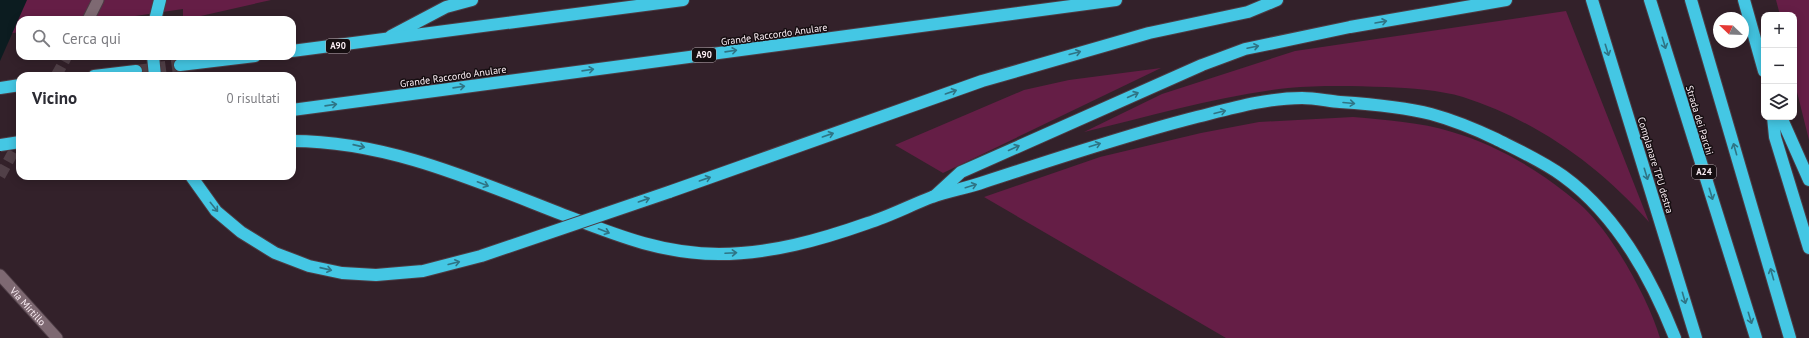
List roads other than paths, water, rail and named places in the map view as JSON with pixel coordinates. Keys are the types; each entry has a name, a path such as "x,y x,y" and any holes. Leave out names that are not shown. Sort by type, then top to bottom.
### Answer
{"highway":[{"path":"156,16 160,0"},
{"path":"384,40 446,7 472,0"},
{"name":"A90","path":"296,51 683,0"},
{"name":"Grande Raccordo Anulare","path":"296,109 1116,0"},
{"path":"194,180 216,211 241,232 275,253 309,266 342,273 376,275 423,271 481,256 669,192 982,81 1149,33 1248,12 1278,0"},
{"path":"934,197 961,172 1202,65 1245,49 1350,27 1506,0"},
{"name":"Complanare TPU destra","path":"1592,0 1696,338"},
{"path":"1744,0 1761,60"},
{"name":"Strada dei Parchi","path":"1651,3 1756,338"},
{"path":"1693,5 1790,338"},
{"path":"153,60 155,72"},
{"path":"180,66 225,60"},
{"path":"128,72 136,71"},
{"path":"0,88 16,86"},
{"path":"296,141 351,144 400,156 452,172 631,241 680,251 717,254 752,252 813,242 871,222 934,197 971,187 1093,146 1248,105 1301,98 1361,104 1430,114 1476,130 1519,150 1563,176 1597,206 1626,242 1651,284 1675,338"},
{"path":"1773,120 1775,137 1809,248"},
{"path":"1782,120 1809,180"},
{"path":"0,145 16,143"}],"street":[{"path":"90,16 98,0"},
{"name":"Via Mirtillo","path":"0,274 57,338"}],"tunnel":[{"path":"58,72 65,60"},
{"path":"136,71 180,65"},
{"path":"0,176 16,147"}]}
